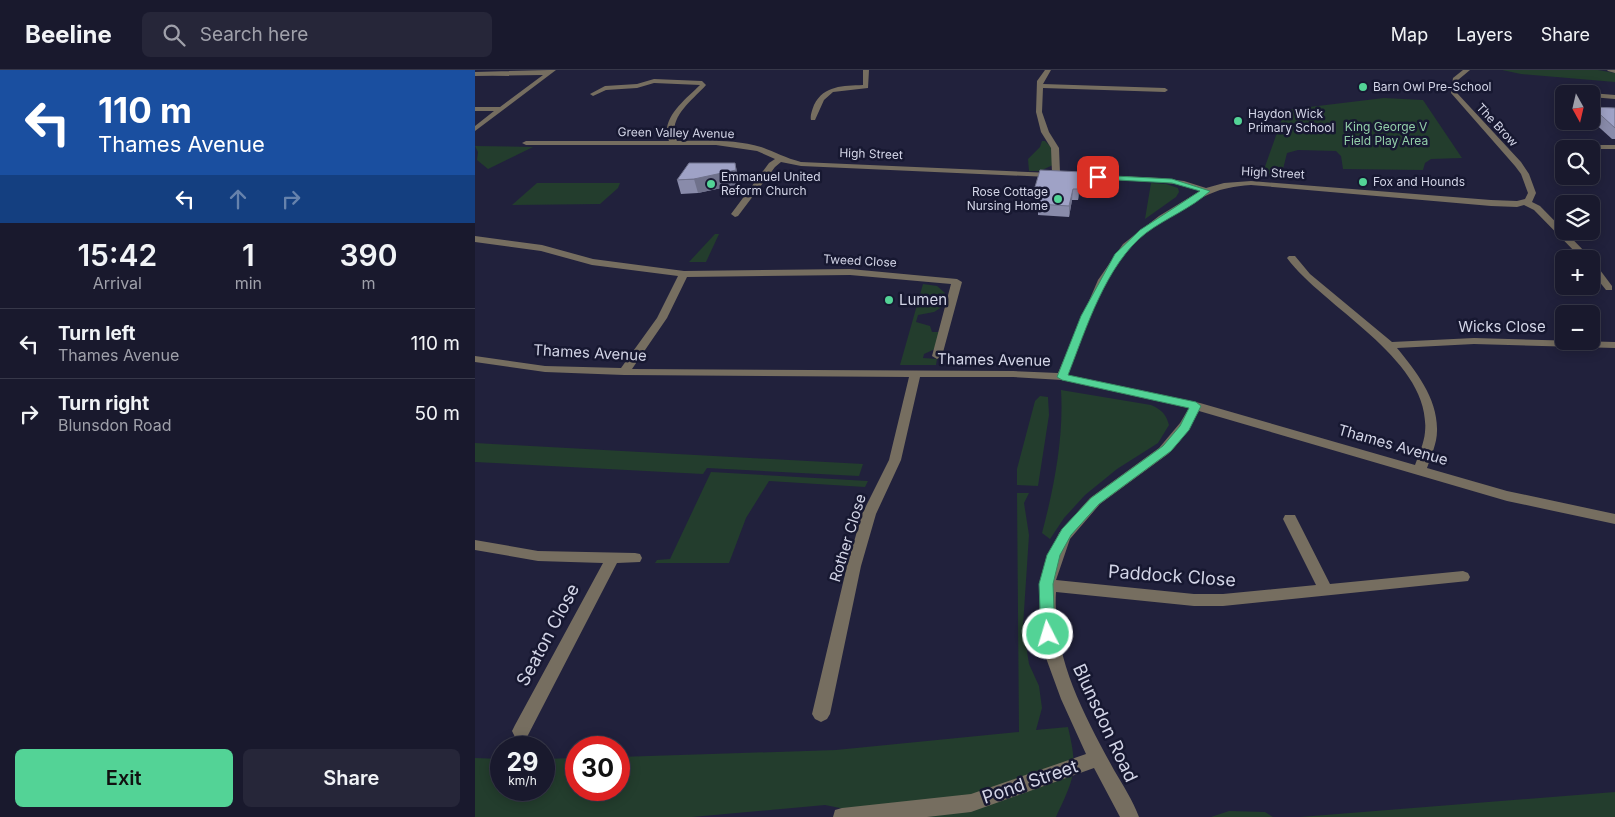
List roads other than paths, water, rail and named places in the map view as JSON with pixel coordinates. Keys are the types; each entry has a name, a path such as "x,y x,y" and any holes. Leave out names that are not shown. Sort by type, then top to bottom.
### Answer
{"street":[{"path":"813,119 817,104 824,94 842,88 866,87 866,70"},
{"path":"1048,70 1040,81 1039,86 1041,122 1055,148 1056,175"},
{"name":"The Brow","path":"1467,70 1455,79 1454,93 1522,169 1532,193 1529,202"},
{"path":"1610,70 1615,71"},
{"path":"475,74 551,71"},
{"path":"475,129 551,71"},
{"path":"593,94 605,88 637,86 654,81 702,82 703,85 673,119 671,138 674,143"},
{"path":"1039,86 1165,90"},
{"path":"1600,96 1615,97"},
{"path":"475,109 502,109"},
{"name":"Green Valley Avenue","path":"526,143 674,143 747,146 765,151 780,159"},
{"path":"1601,147 1615,147"},
{"path":"735,214 767,172 780,159"},
{"name":"High Street","path":"780,159 801,164 1172,181 1206,191 1224,184 1251,183 1481,202 1529,202"},
{"path":"1062,377 1086,316 1118,256 1142,232 1206,191"},
{"path":"1529,202 1578,250"},
{"name":"Tweed Close","path":"475,238 542,248 615,266 684,274 851,272 957,282 937,356"},
{"path":"1292,258 1307,276 1389,345 1415,380 1427,411 1431,429 1428,447 1420,470"},
{"path":"624,372 662,318 684,274"},
{"path":"1600,276 1609,288"},
{"name":"Wicks Close","path":"1389,345 1474,341 1615,344"},
{"name":"Thames Avenue","path":"475,359 545,368 624,372 915,375 1013,374 1062,377 1196,406 1507,496 1615,519"},
{"name":"Rother Close","path":"821,714 854,566 869,514 895,460 915,375"},
{"name":"Blunsdon Road","path":"1130,817 1077,715 1055,659 1048,634 1046,584 1054,555 1066,532 1101,496 1148,464 1167,448 1185,427 1196,406"},
{"path":"1290,519 1326,591"},
{"name":"Seaton Close","path":"475,545 538,556 635,558"},
{"name":"Seaton Close","path":"521,731 612,559"},
{"name":"Paddock Close","path":"1046,584 1204,600 1252,599 1463,577"},
{"name":"Pond Street","path":"842,817 971,803 1099,758"}],"place":[{"name":"Barn Owl Pre-School","path":"1363,87"},
{"name":"Haydon Wick Primary School","path":"1238,121"},
{"name":"Fox and Hounds","path":"1363,182"},
{"name":"Emmanuel United Reform Church","path":"711,184"},
{"name":"Rose Cottage Nursing Home","path":"1058,199"},
{"name":"Lumen","path":"889,300"}],"park label":[{"name":"King George V Field Play Area","path":"1386,134"}]}
